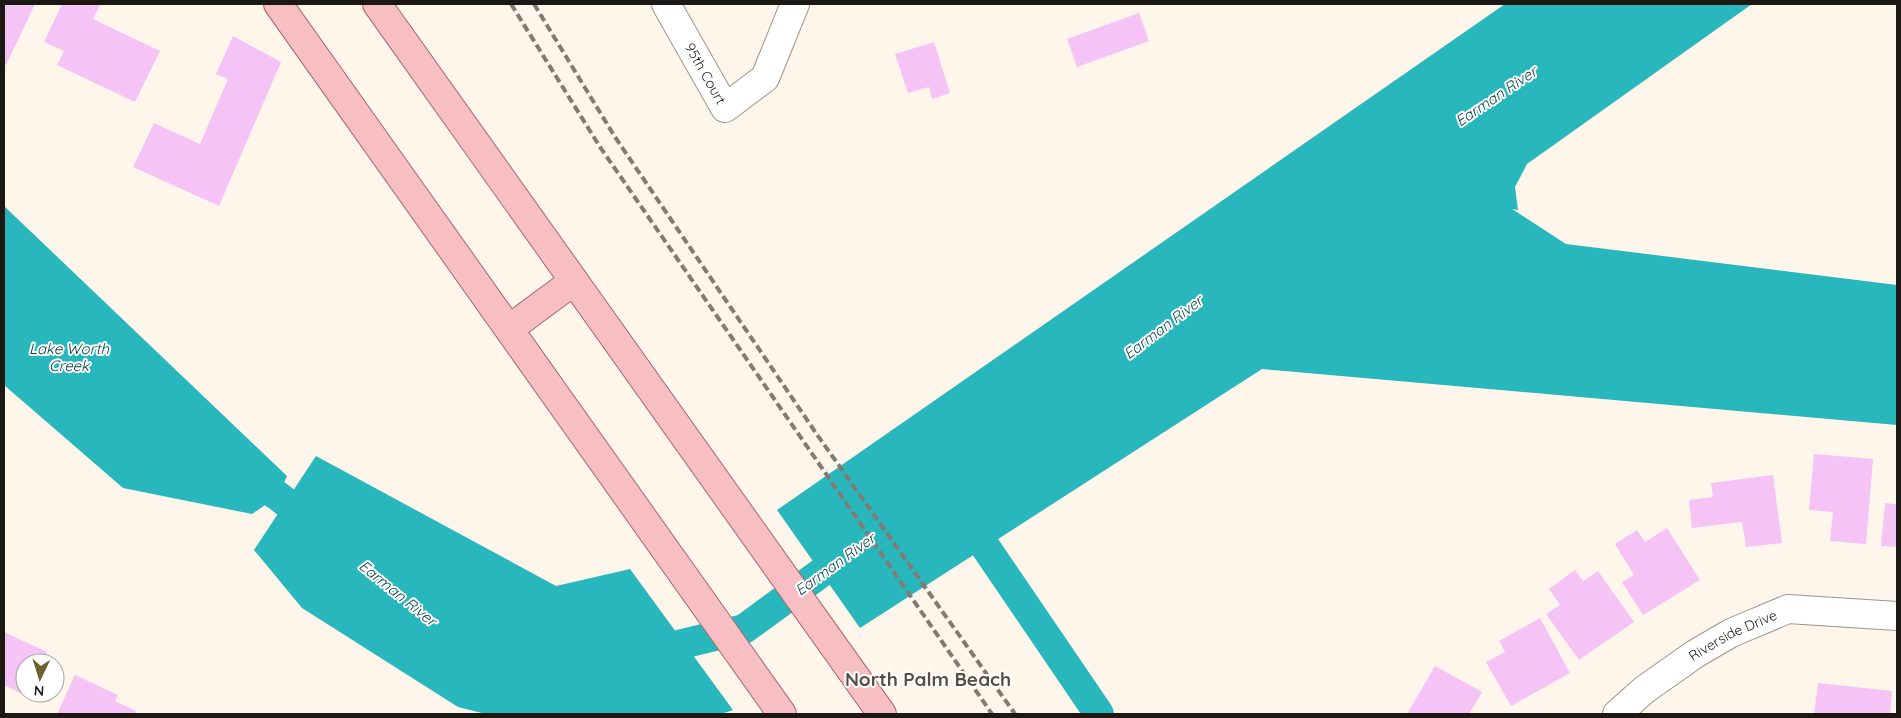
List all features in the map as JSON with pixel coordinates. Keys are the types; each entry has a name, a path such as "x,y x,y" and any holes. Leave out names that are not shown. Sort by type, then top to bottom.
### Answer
{"main road":[{"path":"278,4 782,714"},
{"path":"377,4 882,714"},
{"path":"509,329 574,281"}],"street":[{"name":"95th Court","path":"666,4 725,108 765,78 795,4"},
{"name":"Riverside Drive","path":"1617,714 1644,690 1695,654 1731,633 1788,609 1897,616"}],"water":[{"path":"1505,4 1752,4 1527,164 1515,187 1518,210 1512,209 1566,244 1897,285 1897,425 1262,369 860,628 777,510"},
{"name":"Lake Worth Creek","path":"4,206 287,476 278,496 252,514 123,488 4,385"},
{"path":"316,456 556,586 630,569 733,710 721,714 486,714 458,707 302,608 254,550"}],"building":[{"path":"4,4 35,4 6,65 4,64"},
{"path":"62,4 100,5 93,19 160,51 135,102 57,65 64,51 44,42"},
{"path":"1139,13 1149,41 1077,67 1067,39"},
{"path":"233,36 281,62 219,206 133,167 154,123 200,144 228,79 216,74"},
{"path":"934,42 950,93 932,99 929,87 908,93 895,54"},
{"path":"1814,454 1873,459 1866,544 1830,541 1833,512 1809,510"},
{"path":"1773,475 1782,543 1746,547 1742,522 1692,528 1689,500 1713,497 1711,483"},
{"path":"1885,503 1897,504 1897,547 1881,546"},
{"path":"1667,528 1700,580 1643,615 1622,582 1634,575 1615,544 1637,530 1645,542"},
{"path":"1575,570 1583,581 1598,571 1634,622 1579,660 1546,614 1560,605 1549,589"},
{"path":"1540,618 1570,673 1511,706 1486,662 1505,652 1499,641"},
{"path":"4,632 47,652 15,653 15,690 4,685"},
{"path":"1435,666 1482,692 1469,714 1407,714"},
{"path":"75,675 118,695 115,701 136,711 135,714 57,714 62,703 65,703 65,697"},
{"path":"1818,683 1892,691 1890,714 1814,714"}],"waterway":[{"name":"Earman River","path":"243,473 278,496 317,527"},
{"path":"963,514 1099,714"},
{"name":"Earman River","path":"645,653 744,629 855,548"}],"railway":[{"path":"511,4 600,147 992,714"},
{"path":"534,4 615,137 818,436 1015,714"}],"district":[{"name":"North Palm Beach","path":"928,679"}]}
